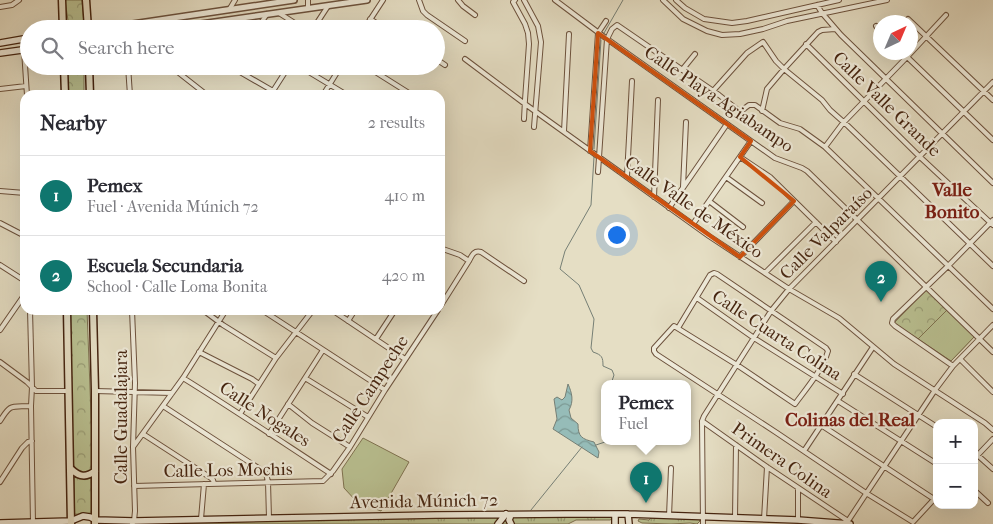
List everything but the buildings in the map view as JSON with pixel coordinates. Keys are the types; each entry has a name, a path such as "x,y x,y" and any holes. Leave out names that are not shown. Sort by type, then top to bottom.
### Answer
{"main road":[{"path":"62,0 63,20"},
{"path":"86,0 87,20"},
{"path":"0,43 20,40"},
{"path":"0,53 20,50"},
{"path":"64,75 65,90"},
{"path":"89,75 90,90"},
{"path":"68,315 71,522"},
{"path":"93,315 95,522"},
{"path":"71,469 80,476 90,475 95,471"},
{"path":"498,524 508,514"},
{"path":"508,514 510,524"},
{"name":"Avenida Múnich 72","path":"0,523 71,522 83,516 90,517 95,522 133,522 201,519 508,514 628,514 669,516 703,521 735,518 846,523"},
{"path":"615,524 616,514"},
{"path":"628,514 629,524"}],"street":[{"path":"0,7 12,5 19,0"},
{"path":"228,10 235,0"},
{"path":"160,20 294,0"},
{"path":"308,0 308,8"},
{"path":"227,20 367,0"},
{"path":"370,19 383,0"},
{"path":"419,0 427,15 434,20"},
{"path":"458,0 475,14"},
{"path":"515,0 513,2 528,33 529,44 524,119"},
{"path":"524,0 536,20 541,42 534,127"},
{"name":"Calle Playa Agiabampo","path":"555,0 606,39 780,161 806,171 993,352"},
{"path":"663,0 683,19 706,31 722,35 740,34 787,21 887,0"},
{"path":"676,0 685,8 704,19 726,23 747,21 839,0"},
{"path":"817,5 835,29 993,183"},
{"path":"319,20 328,6"},
{"path":"278,12 290,20"},
{"path":"263,20 267,14"},
{"path":"918,45 946,15"},
{"path":"590,150 598,32 606,21"},
{"path":"598,172 606,39 612,29 617,26 738,110 741,111 752,104 780,123 800,129 825,146 993,309"},
{"path":"445,28 464,41"},
{"path":"918,28 993,100"},
{"path":"762,111 767,89 806,44 818,32 835,29"},
{"path":"564,131 569,34"},
{"path":"712,91 747,53 763,42 784,69 822,100 843,123 993,266"},
{"name":"Calle Valle Grande","path":"806,44 920,156 992,222"},
{"path":"682,70 696,54"},
{"name":"Calle Valle de México","path":"465,59 669,208 789,289 839,318 894,364 993,430"},
{"path":"825,146 863,101 904,60"},
{"path":"910,60 993,140"},
{"path":"26,75 26,90"},
{"path":"129,75 130,90"},
{"path":"181,75 200,90"},
{"path":"246,75 271,90"},
{"path":"274,90 283,75"},
{"path":"313,75 338,90"},
{"path":"326,90 335,75"},
{"path":"380,75 404,90"},
{"path":"627,176 632,80"},
{"name":"Calle Valparaíso","path":"702,421 771,311 789,289 993,82"},
{"path":"0,90 26,86"},
{"path":"654,197 658,100"},
{"path":"683,187 686,122"},
{"path":"669,208 728,124"},
{"path":"693,224 751,141"},
{"path":"740,157 770,177 836,242"},
{"path":"726,177 762,203"},
{"path":"0,191 20,193"},
{"path":"708,201 743,227"},
{"path":"740,257 794,201"},
{"path":"765,273 816,222"},
{"path":"954,366 895,326 892,323 893,319 992,222"},
{"path":"0,224 20,234"},
{"path":"445,250 468,261 473,253 481,252 524,281"},
{"name":"Calle Campeche","path":"445,298 468,261"},
{"path":"1,267 20,278"},
{"path":"676,327 796,404 815,377 828,351 717,274 710,275 697,298 676,327 654,348 656,354 913,523 933,500"},
{"name":"Calle Cuarta Colina","path":"697,298 754,338 843,394"},
{"path":"0,330 20,301"},
{"path":"30,315 33,523"},
{"name":"Calle Guadalajara","path":"132,315 135,391 133,522"},
{"path":"210,315 223,326 276,358"},
{"path":"133,447 183,378 223,315"},
{"path":"270,315 384,390"},
{"path":"240,414 276,358 309,315"},
{"path":"339,315 405,359"},
{"path":"348,321 352,315"},
{"path":"376,340 392,315"},
{"name":"Calle Campeche","path":"323,481 331,474 350,447 384,390 434,315"},
{"path":"846,523 934,390 993,325"},
{"path":"804,451 873,347"},
{"path":"269,434 323,350"},
{"path":"199,352 259,384"},
{"path":"961,360 993,392"},
{"path":"0,369 1,363 27,382 36,392 69,391"},
{"path":"854,374 933,424"},
{"name":"Calle Nogales","path":"183,378 331,474"},
{"path":"305,378 368,417"},
{"path":"95,391 135,391 172,394"},
{"path":"838,401 933,461"},
{"path":"288,404 312,423 350,447"},
{"path":"0,421 11,407 31,406"},
{"path":"163,406 266,473 269,518"},
{"path":"702,421 703,521"},
{"name":"Primera Colina","path":"702,421 846,523"},
{"path":"821,425 933,497"},
{"path":"144,434 211,478 214,484"},
{"path":"978,451 993,439"},
{"path":"0,481 25,444 32,441"},
{"path":"735,518 736,445"},
{"path":"978,455 993,469"},
{"path":"764,519 767,467"},
{"path":"669,516 671,468"},
{"name":"Calle Los Mochis","path":"134,486 323,481"},
{"path":"201,519 204,484"},
{"path":"798,488 798,520"},
{"path":"978,494 988,504"}],"highlighted area":[{"path":"598,33 751,141 740,157 794,201 740,257 590,151"}],"green space":[{"path":"65,0 82,0 84,20 68,20"},
{"path":"67,75 84,75 84,90 67,90"},
{"path":"927,289 974,337 951,361 894,323"},
{"path":"947,310 974,337 951,361 918,339"},
{"path":"69,315 87,315 93,466 91,470 83,473 77,470 73,464"},
{"path":"363,438 409,462 381,511 357,502 344,488 342,469"},
{"path":"74,477 85,479 91,477 92,515 74,514"},
{"path":"611,516 612,519 610,520 576,520 568,524 101,524 103,523"},
{"path":"651,518 699,519 700,521 697,524 671,524 642,523 638,521 639,519 649,520"}],"water":[{"path":"568,384 572,397 569,410 571,418 578,424 582,437 594,442 599,452 598,458 553,429 557,419 554,399 557,397 562,400 565,397"}],"waterway":[{"path":"604,33 623,0"},
{"path":"594,149 601,40"},
{"path":"594,157 591,205 565,251 560,269 579,285 594,319 591,348 593,352 601,357 603,366 612,370 614,375 612,380"},
{"path":"596,445 601,443"},
{"path":"531,510 582,447"}],"place":[{"name":"Escuela Secundaria","path":"881,302"},
{"name":"Pemex","path":"646,503"}],"district":[{"name":"Valle Bonito","path":"952,200"},
{"name":"Colinas del Real","path":"850,419"}]}
